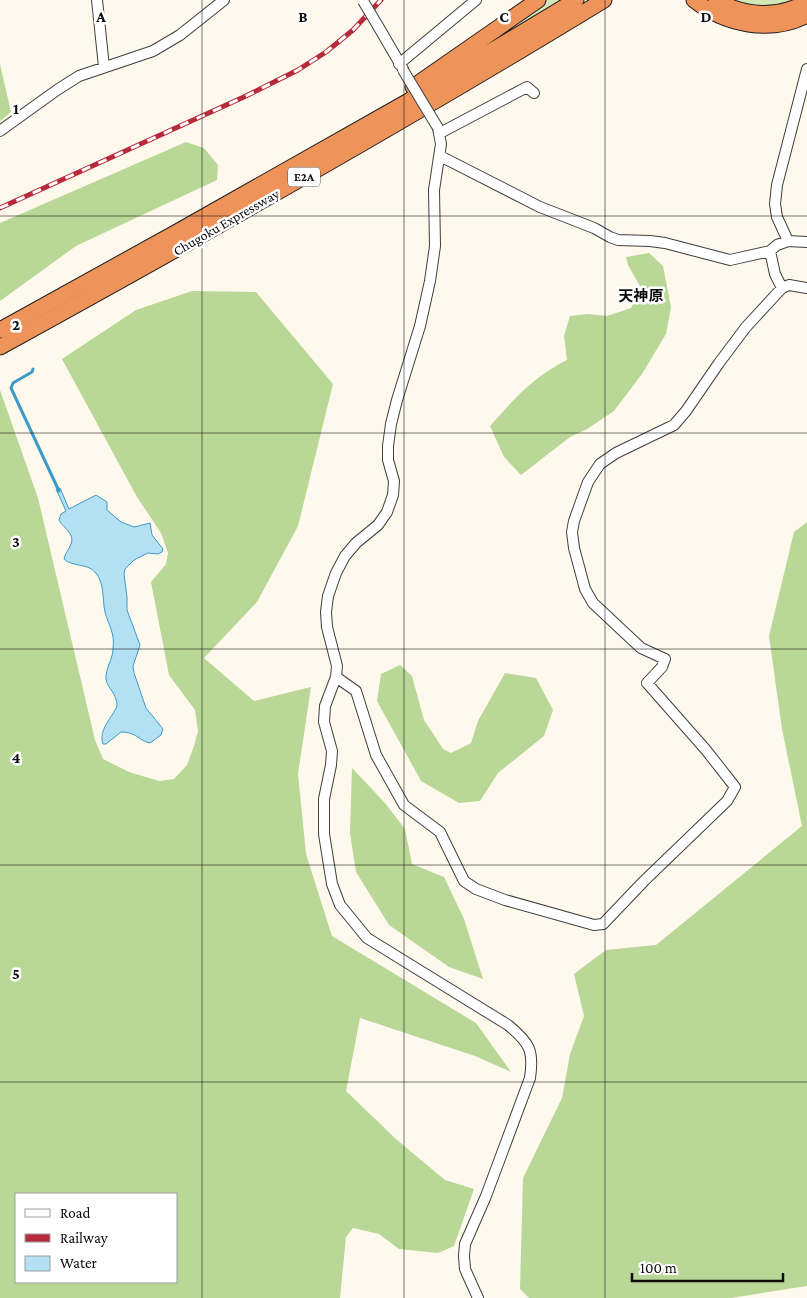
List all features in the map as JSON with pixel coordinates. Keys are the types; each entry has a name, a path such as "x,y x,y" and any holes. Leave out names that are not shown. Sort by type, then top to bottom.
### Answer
{"highway":[{"path":"314,154 538,0"},
{"name":"Chugoku Expressway","path":"0,330 406,102 576,0"},
{"name":"Chugoku Expressway","path":"0,348 415,114 604,0"},
{"path":"520,52 613,0"},
{"path":"694,0 715,14 744,24 774,25 807,15"},
{"path":"716,0 735,9 760,14 787,11 807,2"}],"street":[{"path":"97,0 104,67"},
{"path":"0,131 79,76 153,51 180,35 224,0"},
{"path":"401,67 476,0"},
{"path":"363,1 439,130 440,156 434,190 435,246 430,281 420,326 397,400 388,446 388,460 394,481 388,512 378,525 356,543 345,556 328,596 326,612 335,655 336,677 325,706 324,722 332,751 324,799 326,857 332,884 340,905 367,938 508,1025 529,1045 532,1061 530,1078 486,1196 464,1244 465,1270 478,1298"},
{"path":"788,240 777,217 774,204 777,185 806,74"},
{"path":"439,130 526,87 534,94"},
{"path":"440,156 540,207 594,228 618,240 665,243 730,260 770,251 788,240 807,242"},
{"path":"770,251 775,274 782,288"},
{"path":"336,677 356,691 376,755 404,805 440,832 464,881 476,889 505,900 594,925 603,924 644,881 727,801 735,787 706,750 647,683 662,667 665,659 641,648 592,603 585,588 574,548 572,532 574,521 588,482 600,464 616,453 674,425 746,327 782,288 789,285 807,288"}],"green space":[{"path":"546,0 560,0 500,33"},
{"path":"730,0 796,0 763,7"},
{"path":"0,64 11,112 0,121"},
{"path":"186,142 204,148 218,165 217,180 76,246 0,301 0,223"},
{"path":"649,253 663,266 671,307 666,334 642,374 614,411 587,429 570,437 521,475 504,457 490,426 516,397 534,381 567,360 564,336 570,316 587,314 607,316 631,308 641,288 628,265 626,257"},
{"path":"192,291 256,292 333,384 298,526 257,602 204,658 254,701 311,687 298,774 306,854 332,936 476,1023 511,1072 475,1056 360,1018 346,1091 397,1140 445,1180 474,1189 454,1246 438,1253 399,1249 379,1234 353,1228 346,1237 340,1298 0,1298 0,390 38,498 95,740 103,759 129,772 159,781 174,779 187,765 198,731 195,710 169,675 151,582 166,564 168,553 161,533 137,497 62,359 136,310"},
{"path":"807,522 807,1286 731,1298 529,1298 520,1289 523,1178 562,1098 570,1054 584,1016 574,974 606,950 656,945 802,826 782,729 769,636 794,532"},
{"path":"400,665 412,676 424,720 443,749 451,753 471,743 478,721 505,673 536,678 553,710 544,736 498,773 480,801 459,803 421,781 377,701 381,674"},
{"path":"352,768 385,803 405,829 412,864 444,877 464,919 483,979 449,967 389,925 356,872 350,833"}],"water":[{"path":"60,488 69,509 96,495 107,502 107,510 121,522 134,527 150,523 152,535 163,549 158,554 148,553 134,560 125,569 124,574 127,610 140,645 133,666 134,673 146,708 163,729 161,735 150,743 131,733 121,732 106,744 103,744 102,734 117,706 117,701 106,679 113,653 113,638 105,612 102,586 98,576 92,569 64,559 72,540 70,534 59,520 61,514 66,511 56,489"}],"waterway":[{"path":"33,369 32,372 13,383 11,388 59,491"}],"railway":[{"path":"0,208 246,96 298,70 326,52 353,30 381,0"}],"district":[{"name":"天神原","path":"641,296"}]}
